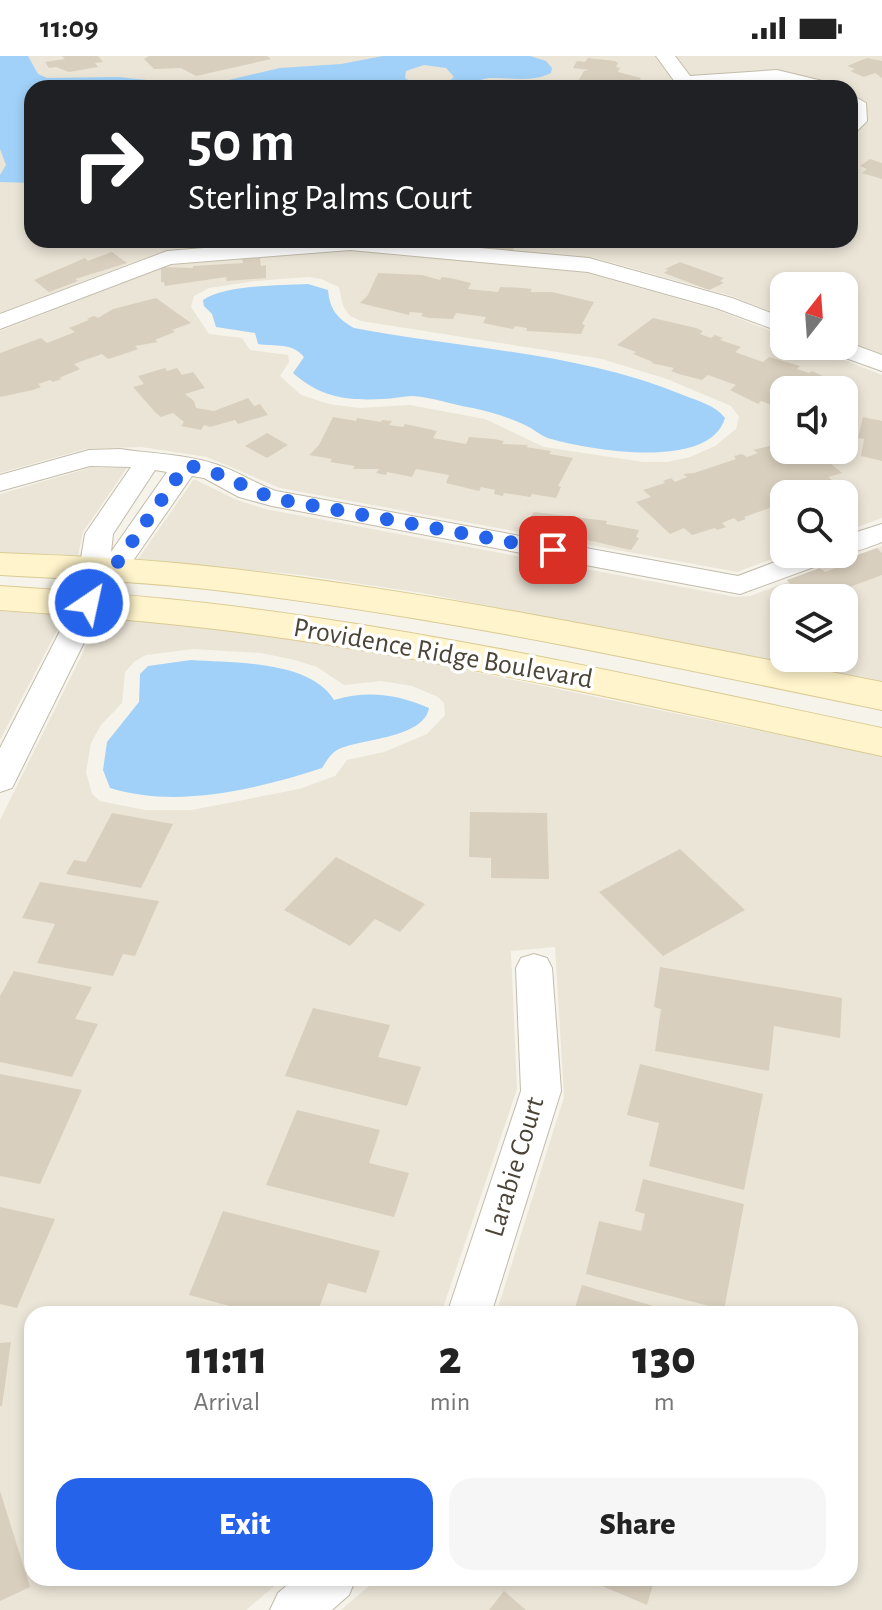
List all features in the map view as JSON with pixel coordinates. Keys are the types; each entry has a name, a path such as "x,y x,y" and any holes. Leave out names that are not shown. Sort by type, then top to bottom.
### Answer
{"street":[{"path":"665,56 682,80"},
{"path":"762,80 777,76 794,80"},
{"path":"0,322 167,258 289,248"},
{"path":"404,248 589,265 724,303 770,321"},
{"path":"858,355 882,364"},
{"path":"0,483 89,458 149,459 211,471 272,498 740,585 786,568"},
{"path":"98,580 99,534 149,459"},
{"path":"0,780 98,580 186,465"},
{"path":"858,541 882,532"},
{"name":"Providence Ridge Boulevard","path":"0,564 98,580 313,590 416,606 882,696"},
{"name":"Providence Ridge Boulevard","path":"0,598 98,580 228,617 399,642 882,742"},
{"name":"Larabie Court","path":"472,1306 541,1091 534,968"},
{"path":"295,1610 323,1586"}],"shaded area":[{"path":"0,56 882,56 882,355 858,346 858,272 770,272 770,311 732,296 595,258 487,248 858,248 858,80 24,80 24,248 207,248 160,252 0,313"},
{"path":"348,250 584,272 717,310 770,331 770,360 844,360 882,375 882,518 858,527 858,480 770,480 770,560 737,572 280,488 207,457 141,447 85,449 0,473 0,331 170,265","holes":["321,279 339,287 343,306 350,316 361,321 602,359 667,379 731,406 739,417 736,429 715,446 690,457 667,462 643,462 544,447 485,419 410,405 359,408 329,404 301,395 280,376 289,362 288,355 250,350 242,338 209,334 191,307 194,296 209,288 256,281"]},
{"path":"89,468 127,468 83,532 78,555 0,553 0,494"},
{"path":"194,479 237,500 265,509 736,597 750,596 770,588 770,660 422,593 302,575 138,559"},
{"path":"882,546 882,682 830,672 858,672 858,584 782,584 824,568 858,568 858,555"},
{"path":"0,611 65,615 0,740"},
{"path":"100,618 222,629 393,655 882,756 882,1610 341,1610 369,1586 858,1586 858,1306 499,1306 564,1097 555,947 511,951 517,1089 444,1306 24,1306 24,1586 274,1586 246,1610 0,1610 0,820","holes":["193,649 261,653 317,667 344,685 381,681 412,686 438,697 444,703 445,715 427,734 384,752 347,760 335,776 299,789 192,810 145,810 100,801 92,794 86,772 91,743 101,725 122,703 125,672 135,661 146,655"]}],"water":[{"path":"0,56 28,56 38,74 47,78 119,77 147,80 24,80 24,183 0,182 6,165 0,149"},
{"path":"383,56 530,56 546,61 552,68 551,73 536,78 450,80 454,77 446,68 424,65 406,71 405,78 409,80 229,80 280,68 341,64"},
{"path":"308,284 328,290 335,313 354,328 603,369 700,401 725,418 715,435 697,445 674,451 619,451 551,439 499,415 428,398 334,396 313,387 293,373 304,357 299,352 289,347 258,344 255,333 216,327 212,314 204,306 203,300 226,291"},
{"path":"191,660 248,663 289,671 323,687 334,700 382,695 429,708 425,718 404,732 339,749 322,768 271,783 217,794 163,797 110,788 103,770 107,742 139,702 140,674 148,666"}],"building":[{"path":"62,56 98,56 103,62 95,63 98,67 69,72 49,68 45,62 65,59"},
{"path":"149,56 267,56 271,59 196,76 181,68 154,69 144,59"},
{"path":"588,58 615,61 618,63 616,67 620,68 618,72 641,78 579,80 584,71 589,70 573,68 577,61 585,62"},
{"path":"867,58 882,61 882,78 875,73 864,77 850,71 855,69 847,66"},
{"path":"870,159 882,163 882,179 862,173 867,169 860,166"},
{"path":"112,252 127,263 75,279 78,281 49,292 34,280 85,258 88,261"},
{"path":"260,258 261,266 266,265 266,278 227,281 226,277 165,286 161,282 161,267 193,268 243,263 242,259"},
{"path":"680,262 724,278 720,281 724,283 709,290 664,273 668,270 665,269"},
{"path":"378,273 422,275 440,280 442,277 450,278 471,283 468,289 498,292 500,287 532,289 530,292 552,292 594,302 582,324 585,325 581,334 526,331 527,328 515,326 513,329 483,323 486,317 456,313 453,319 429,318 421,316 423,313 410,312 409,315 360,303 368,295"},
{"path":"156,298 191,323 155,340 158,342 135,346 138,349 108,359 102,354 74,364 80,369 59,378 62,379 38,384 41,387 33,390 0,397 0,353 41,338 47,343 75,332 69,328 94,316 98,318 113,309"},
{"path":"653,318 696,328 703,331 700,334 711,338 715,335 723,338 720,340 741,347 735,352 763,362 769,357 770,360 800,366 797,369 823,376 770,376 770,404 761,401 758,404 730,390 736,385 708,375 702,380 679,374 671,371 674,368 651,363 633,354 636,352 617,345"},
{"path":"165,368 167,371 177,368 182,375 193,372 205,388 185,394 194,401 196,408 214,411 248,398 254,406 260,404 268,415 238,424 235,420 210,427 204,425 201,430 181,426 184,422 173,413 161,417 133,387 144,384 138,376"},
{"path":"333,417 356,421 357,418 392,421 389,425 403,427 405,424 437,431 433,438 466,444 469,437 494,439 504,441 502,444 528,445 526,447 573,458 558,486 561,487 556,498 532,494 530,497 504,493 503,496 494,494 495,490 481,487 479,491 446,483 449,475 416,469 412,477 387,472 386,475 376,473 379,469 353,469 355,466 309,455 319,445"},
{"path":"863,417 882,421 882,461 861,456 864,439 858,438"},
{"path":"267,433 288,445 267,458 245,446"},
{"path":"770,446 770,464 831,464 842,473 828,477 832,480 770,480 770,508 738,522 734,518 722,523 726,527 692,535 684,528 670,534 636,502 651,497 643,490 665,483 663,481 671,478 675,482 687,477 683,474 736,459 734,456 742,454 747,457 758,453 753,450"},
{"path":"534,512 607,521 606,524 639,530 636,537 639,538 631,550 565,535 563,539 526,532 528,525 525,524"},
{"path":"877,548 882,553 882,575 858,584 790,584 787,580 820,568 825,572 836,568 858,568 858,555"},
{"path":"470,812 547,813 549,879 491,878 491,858 469,857"},
{"path":"112,813 173,824 141,888 66,874 74,860 86,862"},
{"path":"680,849 745,910 663,956 599,892"},
{"path":"336,857 425,904 400,932 375,919 350,946 284,910"},
{"path":"40,882 159,901 135,956 123,954 113,976 37,963 55,924 22,918"},
{"path":"660,967 842,998 840,1038 774,1026 769,1071 655,1051 661,1009 654,1007"},
{"path":"14,971 92,987 75,1019 98,1024 72,1077 0,1062 0,996"},
{"path":"313,1008 390,1025 378,1057 421,1067 407,1106 285,1076"},
{"path":"640,1064 763,1094 744,1190 649,1166 659,1123 627,1115"},
{"path":"0,1074 82,1090 40,1184 0,1176"},
{"path":"297,1110 380,1130 369,1163 409,1173 394,1217 266,1185"},
{"path":"643,1179 744,1204 725,1306 709,1306 586,1274 599,1221 641,1231 645,1214 635,1211"},
{"path":"0,1207 55,1219 17,1308 0,1304"},
{"path":"223,1211 380,1251 366,1293 328,1283 320,1306 230,1306 189,1295"},
{"path":"582,1285 653,1306 575,1306"},
{"path":"11,1342 2,1406 0,1406 0,1343"},
{"path":"0,1491 24,1568 24,1586 30,1587 0,1601"},
{"path":"602,1586 653,1586 647,1605"},
{"path":"504,1591 526,1610 489,1610"}],"route":[{"path":"89,603 186,465 211,471 249,491 272,498 553,550"}]}
